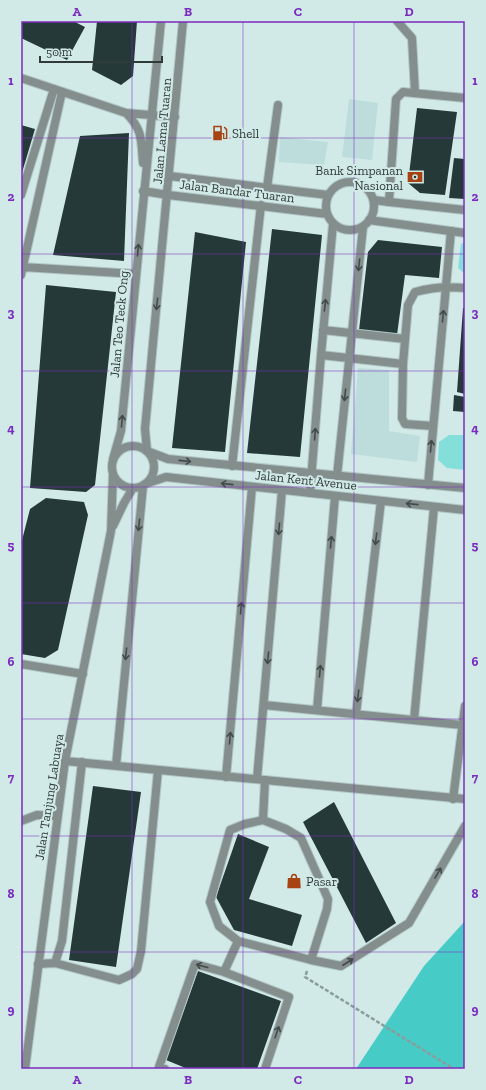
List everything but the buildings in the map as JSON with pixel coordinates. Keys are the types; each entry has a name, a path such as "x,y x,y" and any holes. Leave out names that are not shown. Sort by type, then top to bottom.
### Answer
{"street":[{"name":"Jalan Lama Tuaran","path":"144,188 161,21"},
{"name":"Jalan Lama Tuaran","path":"168,195 183,21"},
{"path":"398,21 412,38 415,93"},
{"path":"21,78 126,113 175,117"},
{"path":"21,195 58,91"},
{"path":"58,91 22,271 136,274"},
{"path":"389,202 396,99 403,92 465,98"},
{"path":"267,188 278,105"},
{"path":"126,113 136,123 141,134 144,188"},
{"name":"Jalan Bandar Tuaran","path":"170,176 328,195"},
{"path":"310,493 333,224 327,214 326,201 328,195 335,186 350,181 358,182 365,187 374,200 373,214 369,220 363,226 348,230 333,224"},
{"name":"Jalan Bandar Tuaran","path":"144,188 168,195 327,214"},
{"name":"Jalan Teo Teck Ong","path":"113,459 121,431 144,188"},
{"path":"147,451 145,429 168,195"},
{"path":"374,200 465,210"},
{"path":"232,466 260,205"},
{"path":"369,220 465,233"},
{"path":"337,476 363,226"},
{"path":"428,485 450,231"},
{"path":"433,426 405,424 402,418 408,305 415,292 445,286 465,288"},
{"path":"323,330 405,339"},
{"path":"321,355 404,364"},
{"path":"111,531 113,459 118,451 126,447 140,447 151,455 154,466 152,476 144,485 133,488 121,484 113,474"},
{"name":"Jalan Kent Avenue","path":"147,451 168,459 465,488"},
{"name":"Jalan Kent Avenue","path":"144,485 166,477 465,510"},
{"path":"116,766 144,485"},
{"path":"226,777 252,487"},
{"path":"111,531 133,488"},
{"path":"263,820 261,780 264,705 282,490"},
{"path":"317,710 335,496"},
{"path":"356,714 381,501"},
{"path":"414,720 434,507"},
{"name":"Jalan Tanjung Labuaya","path":"25,1069 25,1042 38,964 65,761 111,531"},
{"path":"21,664 83,674"},
{"path":"264,705 462,725"},
{"path":"453,799 465,706"},
{"path":"65,761 465,799"},
{"path":"55,963 62,941 82,762"},
{"path":"38,964 55,963 119,980 132,974 137,969 141,951 158,770"},
{"path":"21,822 37,814 57,816"},
{"path":"311,960 327,909 328,899 301,838 286,829 263,820 245,824 230,830 210,902 219,926 238,941 311,960 341,966 409,923 465,826"},
{"path":"224,972 238,941"},
{"path":"165,1069 158,1067 195,964 224,972 289,997 265,1069"}],"path":[{"path":"311,960 305,977 342,998 454,1069"}],"shaded area":[{"path":"349,99 378,103 372,160 342,157"},
{"path":"280,137 328,142 324,165 279,162"},
{"path":"465,242 465,274 458,268 461,244"},
{"path":"358,368 389,370 389,431 420,436 417,462 351,454"},
{"path":"449,435 465,435 465,470 447,468 438,460 439,442"},
{"path":"465,921 465,1069 356,1069 424,966"}],"place":[{"name":"Shell","path":"220,133"},
{"name":"Bank Simpanan Nasional","path":"415,177"},
{"name":"Pasar","path":"294,881"}]}
